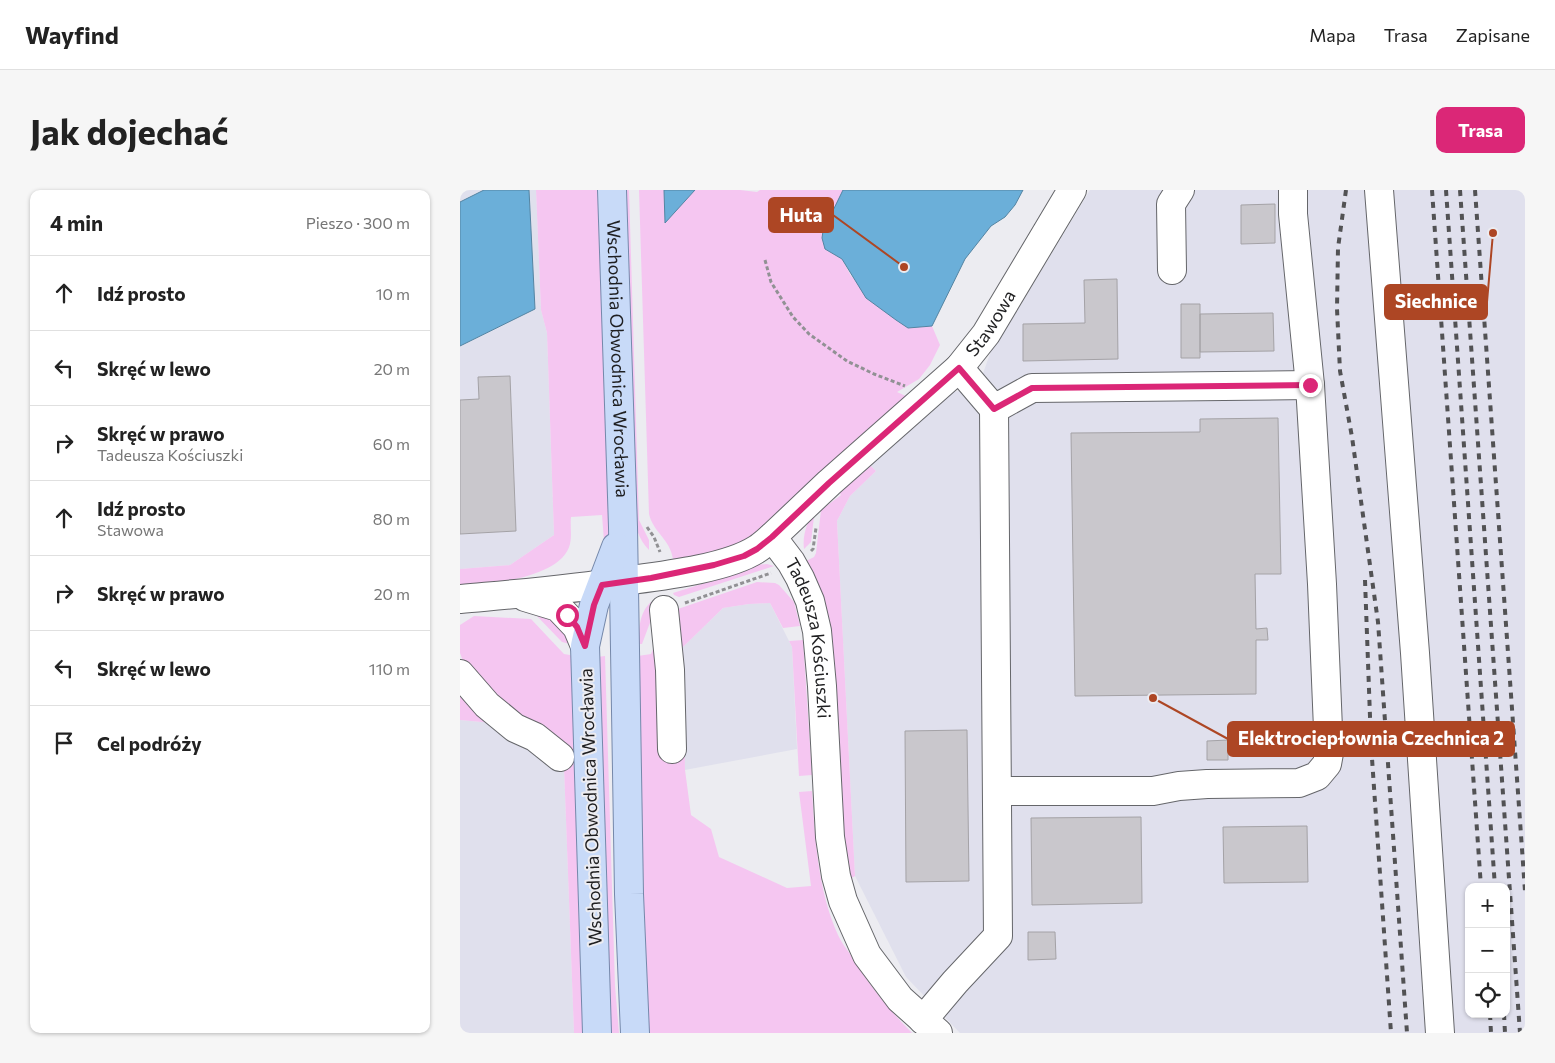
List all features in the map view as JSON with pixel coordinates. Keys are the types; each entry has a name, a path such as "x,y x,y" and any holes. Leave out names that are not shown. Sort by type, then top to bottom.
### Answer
{"main road":[{"name":"Wschodnia Obwodnica Wrocławia","path":"612,190 623,527 613,583 635,1033"},
{"name":"Wschodnia Obwodnica Wrocławia","path":"597,1033 585,646 594,605 613,583"}],"street":[{"name":"Stawowa","path":"772,537 829,483 959,368 986,334 1072,190"},
{"path":"1172,270 1171,204 1180,190"},
{"path":"997,791 1153,791 1179,786 1207,784 1299,782 1316,776 1327,764 1329,753 1321,574 1310,385 1293,214 1294,190"},
{"path":"1379,190 1415,662 1440,1033"},
{"path":"931,1026 955,982 998,936 994,409 959,368"},
{"path":"994,409 1032,388 1310,385"},
{"name":"Tadeusza Kościuszki","path":"460,599 651,578 721,563 744,556 757,549 772,537 792,562 800,578 810,601 816,631 822,686 830,837 836,876 843,901 867,955 900,999 931,1026"},
{"path":"516,594 558,607 577,627 585,646"},
{"path":"664,610 670,670 672,749"},
{"path":"460,674 487,705 515,728 535,737 560,757"}],"path":[{"path":"765,260 771,282 793,317 808,334 847,361 874,374 912,388 925,397"}],"shaded area":[{"path":"462,190 536,190 541,310 547,333 554,535 510,565 460,569 460,192"},
{"path":"536,190 602,190 611,537 604,541 602,515 571,517 570,544 564,555 554,565 523,577 460,588 460,569 510,565 554,535 547,333 541,310"},
{"path":"626,190 629,190 639,520 649,540 649,550 636,528 633,512"},
{"path":"639,190 664,190 665,222 695,190 757,192 760,190 843,190 838,201 825,249 842,259 851,276 908,328 932,326 940,345 930,365 919,379 897,392 910,398 782,512 745,542 730,549 685,558 673,559 669,546 654,526 649,514"},
{"path":"1090,190 1525,190 1525,1033 960,1033 906,977 855,876 837,521 850,496 876,471 870,465 951,392 968,393 981,379 992,348 1009,324"},
{"path":"870,465 876,471 850,496 837,521 855,876 848,880 804,562 814,557 816,553 821,510 841,495 839,492"},
{"path":"815,508 811,542 804,549 806,528"},
{"path":"767,564 774,566 679,597 673,593 727,576 754,565"},
{"path":"757,582 779,585 794,602 800,626 783,628 770,603 723,608 683,647 685,770 691,815 711,829 719,857 787,888 811,886 799,792 812,791 816,846 822,883 831,918 838,935 871,985 912,1033 647,1033 638,656 651,654 661,630 672,611"},
{"path":"651,602 651,620 642,644 639,644 642,616"},
{"path":"770,603 792,647 797,749 685,770 683,647 723,608"},
{"path":"480,606 552,609 574,645 562,642 535,614 521,609 480,608 460,613 465,609"},
{"path":"474,616 531,619 564,654 570,655 573,658 585,1033 574,1033 564,767 514,712 465,667 460,653 460,625"},
{"path":"803,640 812,775 799,776 792,647 789,641"},
{"path":"605,656 615,986 619,1033 609,1033 597,657"},
{"path":"460,686 503,724 460,720"},
{"path":"460,720 503,724 564,767 574,1033 460,1033"}],"water":[{"path":"484,190 529,190 535,309 460,346 460,202"},
{"path":"664,190 695,190 665,223"},
{"path":"843,190 1023,190 1015,205 1005,217 991,226 965,259 932,326 908,328 866,298 842,259 825,249 822,238 823,231"}],"building":[{"path":"1275,204 1275,243 1241,244 1241,205"},
{"path":"1117,279 1118,359 1023,361 1023,324 1085,323 1084,280"},
{"path":"1181,304 1200,304 1200,358 1181,358"},
{"path":"1273,313 1274,351 1200,352 1200,314"},
{"path":"510,376 516,531 460,534 460,400 479,399 478,377"},
{"path":"1278,418 1281,574 1255,574 1256,629 1267,628 1268,640 1256,640 1256,694 1075,696 1071,433 1200,432 1200,419"},
{"path":"967,730 969,881 906,882 905,731"},
{"path":"1228,740 1228,760 1207,760 1207,741"},
{"path":"1141,817 1142,903 1032,905 1031,818"},
{"path":"1307,826 1308,882 1224,883 1223,827"},
{"path":"1028,932 1055,932 1056,959 1028,960"}],"railway":[{"path":"1346,190 1338,248 1337,309 1340,371 1352,437 1378,622 1407,1033"},
{"path":"1432,190 1481,883"},
{"path":"1446,190 1495,883"},
{"path":"1460,190 1520,1033"},
{"path":"1475,190 1525,891"},
{"path":"1365,580 1371,744 1391,1033"},
{"path":"1490,1018 1491,1033"},
{"path":"1504,1018 1505,1033"}],"place":[{"name":"Siechnice","path":"1493,233"},
{"name":"Huta","path":"904,267"},
{"name":"Elektrociepłownia Czechnica 2","path":"1153,698"}],"route":[{"path":"567,615 577,627 585,646 594,605 602,585 651,578 714,565 744,556 757,549 959,368 994,409 1032,388 1310,385"}]}
